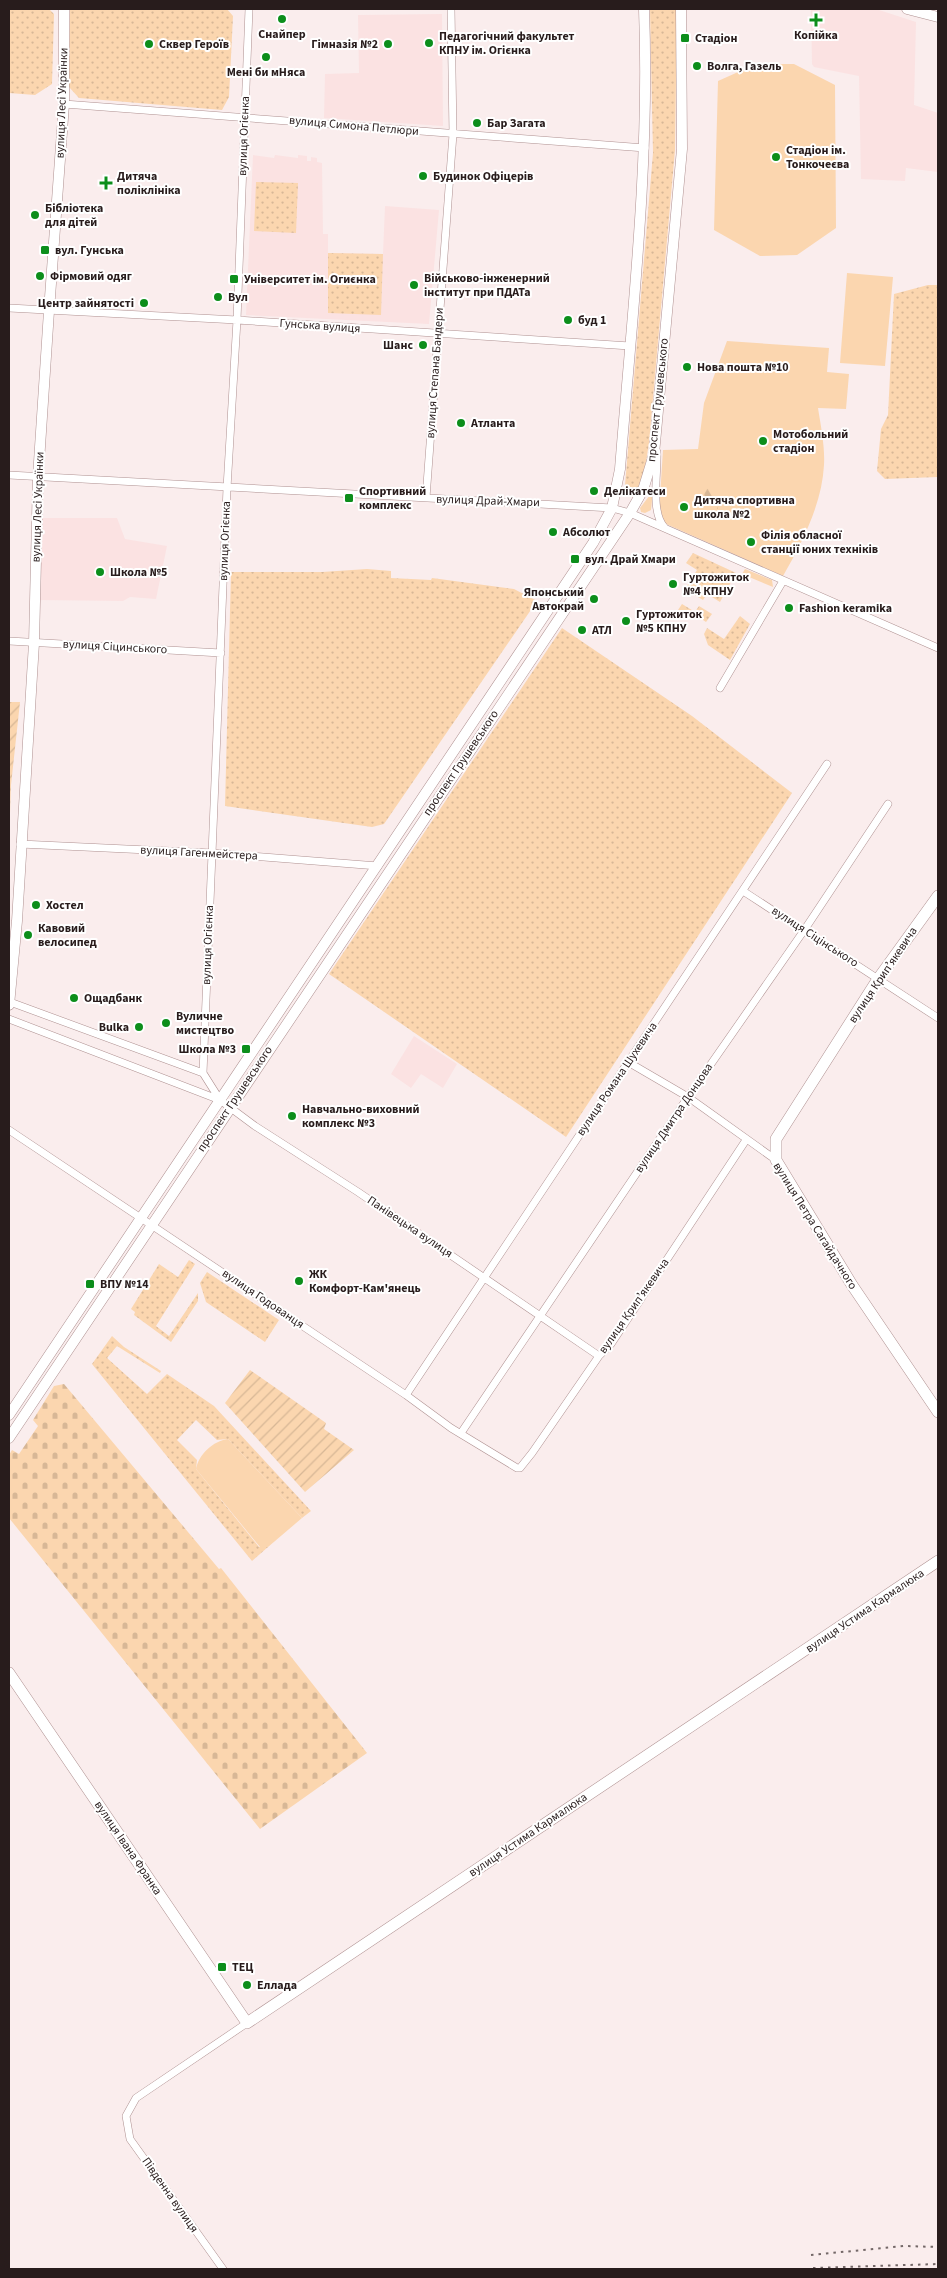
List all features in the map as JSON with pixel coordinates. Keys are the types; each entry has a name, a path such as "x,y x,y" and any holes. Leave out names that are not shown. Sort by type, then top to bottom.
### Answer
{"main road":[{"name":"вулиця Лесі Українки","path":"9,1003 17,921 20,844 34,643 38,477 64,104 64,9"},
{"name":"проспект Грушевського","path":"9,1415 594,543 612,508 620,469 645,148 644,9"},
{"name":"проспект Грушевського","path":"9,1438 150,1225 630,513 649,475 654,454 682,149 681,9"},
{"path":"907,9 938,17"},
{"name":"вулиця Крипʼякевича","path":"776,1160 776,1139 878,979 938,896"},
{"name":"вулиця Петра Сагайдачного","path":"776,1160 852,1285 938,1412"},
{"name":"вулиця Устима Кармалюка","path":"248,2023 938,1562"},
{"name":"вулиця Івана Франка","path":"9,1673 248,2023"}],"street":[{"name":"вулиця Огієнка","path":"203,1073 249,9"},
{"name":"вулиця Степана Бандери","path":"426,498 453,134 451,9"},
{"name":"вулиця Симона Петлюри","path":"64,104 645,148"},
{"name":"Гунська вулиця","path":"9,308 237,320 630,346"},
{"path":"657,423 656,512 665,529"},
{"name":"вулиця Драй-Хмари","path":"9,475 612,508 630,513 938,648"},
{"path":"720,688 783,581"},
{"name":"вулиця Сіцинського","path":"9,641 221,653"},
{"name":"вулиця Романа Шухевича","path":"406,1395 827,764"},
{"name":"вулиця Дмитра Донцова","path":"461,1433 805,929 888,804"},
{"name":"вулиця Гагенмейстера","path":"20,844 212,853 378,866"},
{"name":"вулиця Сіцінського","path":"742,890 805,929 938,1018"},
{"path":"9,1003 203,1073"},
{"name":"Панівецька вулиця","path":"9,1019 220,1100 231,1106 255,1126 358,1192 600,1356"},
{"name":"вулиця Петра Сагайдачного","path":"628,1062 688,1098 776,1160"},
{"name":"Панівецька вулиця","path":"203,1073 220,1100"},
{"name":"вулиця Годованця","path":"9,1130 461,1433 517,1468"},
{"name":"вулиця Крипʼякевича","path":"517,1468 520,1468 532,1453 600,1356 611,1344 746,1140"},
{"name":"вулиця Устима Кармалюка","path":"126,2116 136,2098 248,2023"},
{"name":"Південна вулиця","path":"126,2116 130,2139 223,2269"}],"shaded area":[{"path":"811,9 876,9 916,22 914,105 938,113 938,172 906,168 905,181 861,179 859,76 814,67 812,64"},
{"path":"442,14 443,126 324,118 325,74 359,73 358,15"},
{"path":"253,155 274,158 275,155 298,158 298,155 307,156 307,161 311,161 311,157 317,158 317,162 322,163 323,234 328,234 328,253 383,254 385,206 439,210 429,324 246,315"},
{"name":"Школа №5","path":"40,518 117,518 125,539 167,546 156,599 130,597 123,601 38,600"},
{"path":"414,1036 457,1064 443,1088 421,1074 411,1088 391,1074"}],"green space":[{"path":"9,9 49,9 54,14 52,84 35,95 9,93"},
{"path":"70,9 227,9 233,16 229,97 222,110 79,98 69,87"},
{"path":"651,9 675,9 677,11 675,150 649,443 640,485 634,497 624,497 653,153"},
{"name":"Стадіон ім. Тонкочеєва","path":"756,64 794,64 835,85 836,228 797,255 760,256 714,230 718,81"},
{"path":"256,182 298,183 296,233 254,231"},
{"path":"328,253 383,254 381,315 328,313"},
{"path":"847,273 893,277 885,366 840,363"},
{"path":"928,285 938,285 938,477 885,479 877,471 881,429 888,415 894,294"},
{"name":"Мотобольний стадіон","path":"727,341 829,348 827,372 849,374 846,409 818,408 824,458 822,480 810,523 783,576 664,523 659,512 663,450 698,449 704,403"},
{"path":"707,485 720,498 717,512 712,513 707,504 704,486"},
{"path":"653,491 651,510 645,513 641,512 640,508"},
{"path":"693,553 736,573 720,602 707,594 703,600 685,589 697,570 686,563"},
{"path":"367,569 391,571 391,578 431,580 432,578 514,589 537,601 384,824 372,827 225,806 231,572 322,572"},
{"path":"745,569 772,580 773,587 742,574"},
{"path":"682,604 695,612 699,606 712,614 706,622 694,614 691,619 678,610"},
{"path":"740,616 750,624 730,660 708,645 704,634 707,628 724,639"},
{"path":"562,628 692,716 792,793 566,1137 329,974"},
{"path":"9,702 20,702 11,785 9,842"},
{"path":"189,1260 195,1264 156,1326 169,1336 198,1293 198,1301 171,1342 134,1315 135,1312 131,1309 159,1264 178,1277"},
{"path":"207,1272 279,1320 265,1342 206,1302 200,1283"},
{"path":"112,1336 124,1347 161,1371 160,1373 117,1346 107,1358 147,1394 167,1374 214,1406 311,1511 302,1518 228,1439 217,1440 196,1420 177,1440 197,1460 196,1469 259,1547 268,1547 252,1561 92,1364"},
{"path":"250,1370 326,1423 324,1429 354,1450 305,1492 225,1403"},
{"path":"64,1384 219,1569 221,1568 367,1753 260,1829 9,1518 9,1455 12,1450 19,1454 38,1426 33,1420 54,1386"},
{"path":"228,1439 302,1518 268,1547 260,1547 196,1469 203,1453 217,1442"}],"railway":[{"path":"811,2255 904,2246 938,2247"},
{"path":"813,2268 938,2264"}],"place":[{"name":"Снайпер","path":"282,19"},
{"name":"Копійка","path":"816,20"},
{"name":"Стадіон","path":"685,38"},
{"name":"Педагогічний факультет КПНУ ім. Огієнка","path":"429,43"},
{"name":"Сквер Героїв","path":"149,44"},
{"name":"Гімназія №2","path":"388,44"},
{"name":"Мені би мНяса","path":"266,57"},
{"name":"Волга, Газель","path":"697,66"},
{"name":"Бар Загата","path":"477,123"},
{"name":"Стадіон ім. Тонкочеєва","path":"776,157"},
{"name":"Будинок Офіцерів","path":"423,176"},
{"name":"Дитяча поліклініка","path":"106,183"},
{"name":"Бібліотека для дітей","path":"35,215"},
{"name":"вул. Гунська","path":"45,250"},
{"name":"Фірмовий одяг","path":"40,276"},
{"name":"Університет ім. Огиєнка","path":"234,279"},
{"name":"Військово-інженерний інститут при ПДАТа","path":"414,285"},
{"name":"Вул","path":"218,297"},
{"name":"Центр зайнятості","path":"144,303"},
{"name":"буд 1","path":"568,320"},
{"name":"Шанс","path":"423,345"},
{"name":"Нова пошта №10","path":"687,367"},
{"name":"Атланта","path":"461,423"},
{"name":"Мотобольний стадіон","path":"763,441"},
{"name":"Делікатеси","path":"594,491"},
{"name":"Спортивний комплекс","path":"349,498"},
{"name":"Дитяча спортивна школа №2","path":"684,507"},
{"name":"Абсолют","path":"553,532"},
{"name":"Філія обласної станції юних техніків","path":"751,542"},
{"name":"вул. Драй Хмари","path":"575,559"},
{"name":"Школа №5","path":"100,572"},
{"name":"Гуртожиток №4 КПНУ","path":"673,584"},
{"name":"Японський Автокрай","path":"594,599"},
{"name":"Fashion keramika","path":"789,608"},
{"name":"Гуртожиток №5 КПНУ","path":"626,621"},
{"name":"АТЛ","path":"582,630"},
{"name":"Хостел","path":"36,905"},
{"name":"Кавовий велосипед","path":"28,935"},
{"name":"Ощадбанк","path":"74,998"},
{"name":"Вуличне мистецтво","path":"166,1023"},
{"name":"Bulka","path":"139,1027"},
{"name":"Школа №3","path":"246,1049"},
{"name":"Навчально-виховний комплекс №3","path":"292,1116"},
{"name":"ЖК Комфорт-Кам'янець","path":"299,1281"},
{"name":"ВПУ №14","path":"90,1284"},
{"name":"ТЕЦ","path":"222,1967"},
{"name":"Еллада","path":"247,1985"}]}
